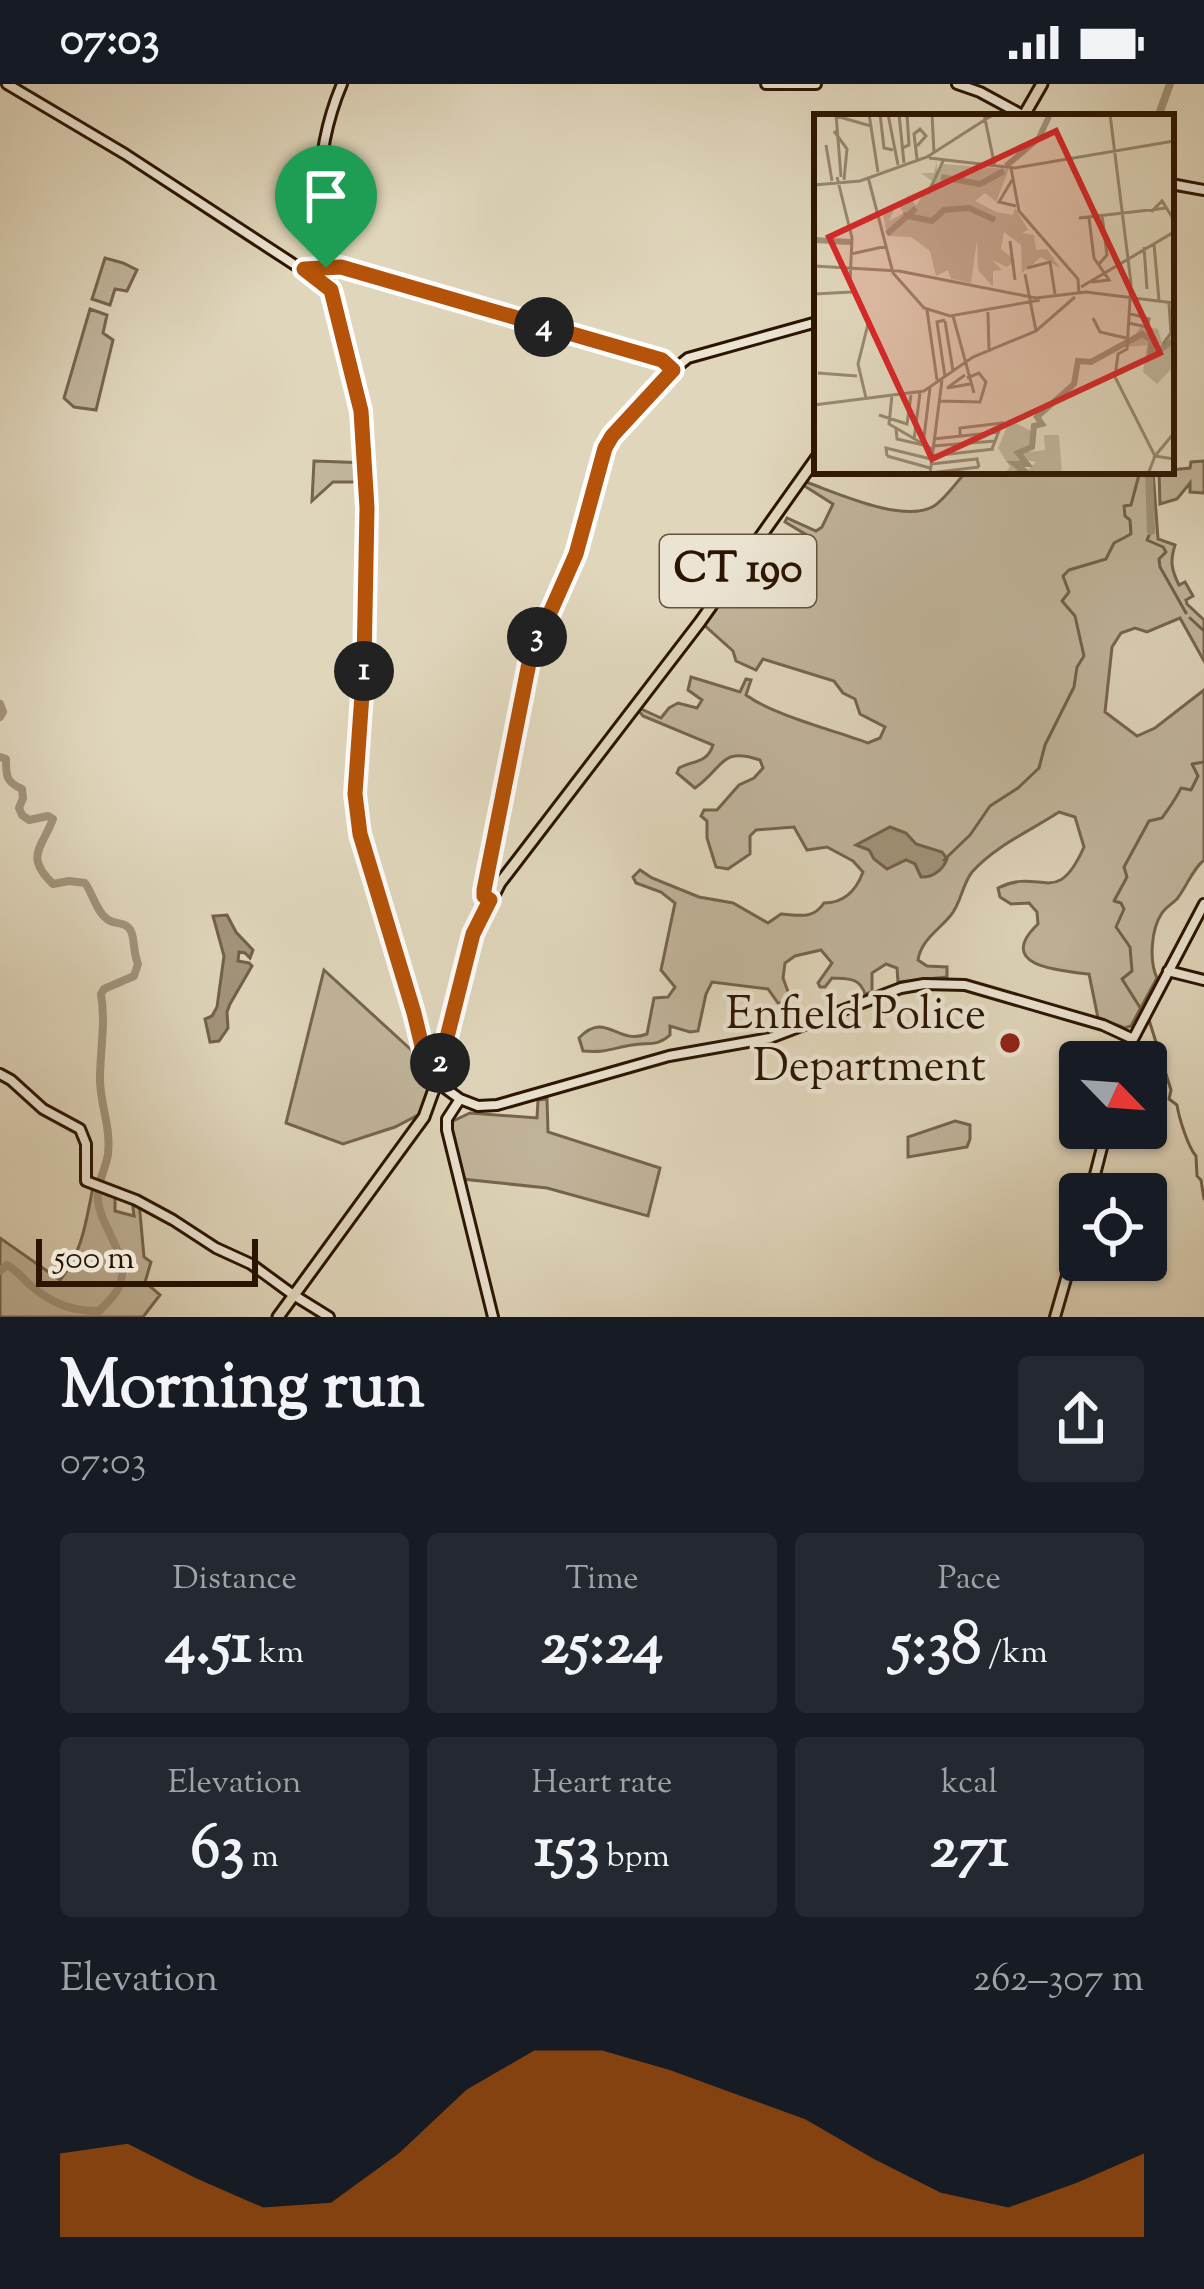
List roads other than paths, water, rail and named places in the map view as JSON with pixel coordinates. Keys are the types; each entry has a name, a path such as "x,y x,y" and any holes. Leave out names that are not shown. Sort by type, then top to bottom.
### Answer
{"main road":[{"path":"1023,114 1038,84"},
{"name":"CT 190","path":"278,1317 428,1108 473,934 509,868 700,622 814,461"},
{"path":"423,1052 442,1053"}],"street":[{"path":"8,84 125,154 331,290"},
{"path":"342,84 326,134 319,187 326,268 358,391 367,479 357,812 428,1071 436,1081 460,1099 478,1106 497,1105 669,1056 754,1042 901,988 924,984 965,985 1103,1025 1132,1039 1204,904"},
{"path":"766,84 816,84"},
{"path":"957,84 1018,114"},
{"path":"1174,188 1204,192"},
{"path":"304,269 348,269 662,360 673,370"},
{"path":"490,900 484,890 534,646 576,554 605,448 673,370 696,355 814,323"},
{"path":"1168,971 1204,980"},
{"path":"0,1074 43,1109 80,1129 86,1144 88,1182 156,1210 251,1264 329,1317"},
{"path":"460,1099 447,1119 447,1130 493,1317"},
{"path":"1055,1317 1065,1281"}],"waterway":[{"path":"1159,114 1170,84"},
{"path":"944,860 990,806 1039,768 1084,656 1075,616 1062,601 1069,592 1063,576 1106,559 1114,543 1131,534 1124,506 1131,505 1139,474"},
{"path":"1149,474 1151,531"},
{"path":"1151,531 1147,540 1166,552 1159,559 1160,567 1186,613"},
{"path":"1190,618 1204,631"},
{"path":"0,704 0,717"},
{"path":"0,757 6,759 10,781 22,789 22,815 29,820 53,819 38,852 44,874 53,884 85,883 103,916 130,930 138,964 134,976 101,994 100,1089 109,1144 98,1200 121,1260 120,1285 99,1311 80,1310 47,1298 7,1265 0,1271"},
{"path":"1141,1009 1122,979 1132,971 1130,947 1116,927 1124,909 1114,901 1127,877 1124,867 1149,821 1162,818 1181,788 1191,790 1198,776 1192,764 1204,762"},
{"path":"1149,1020 1171,1090 1169,1099 1177,1105 1196,1156 1204,1199"}],"place":[{"name":"Enfield Police Department","path":"1010,1043"}]}
